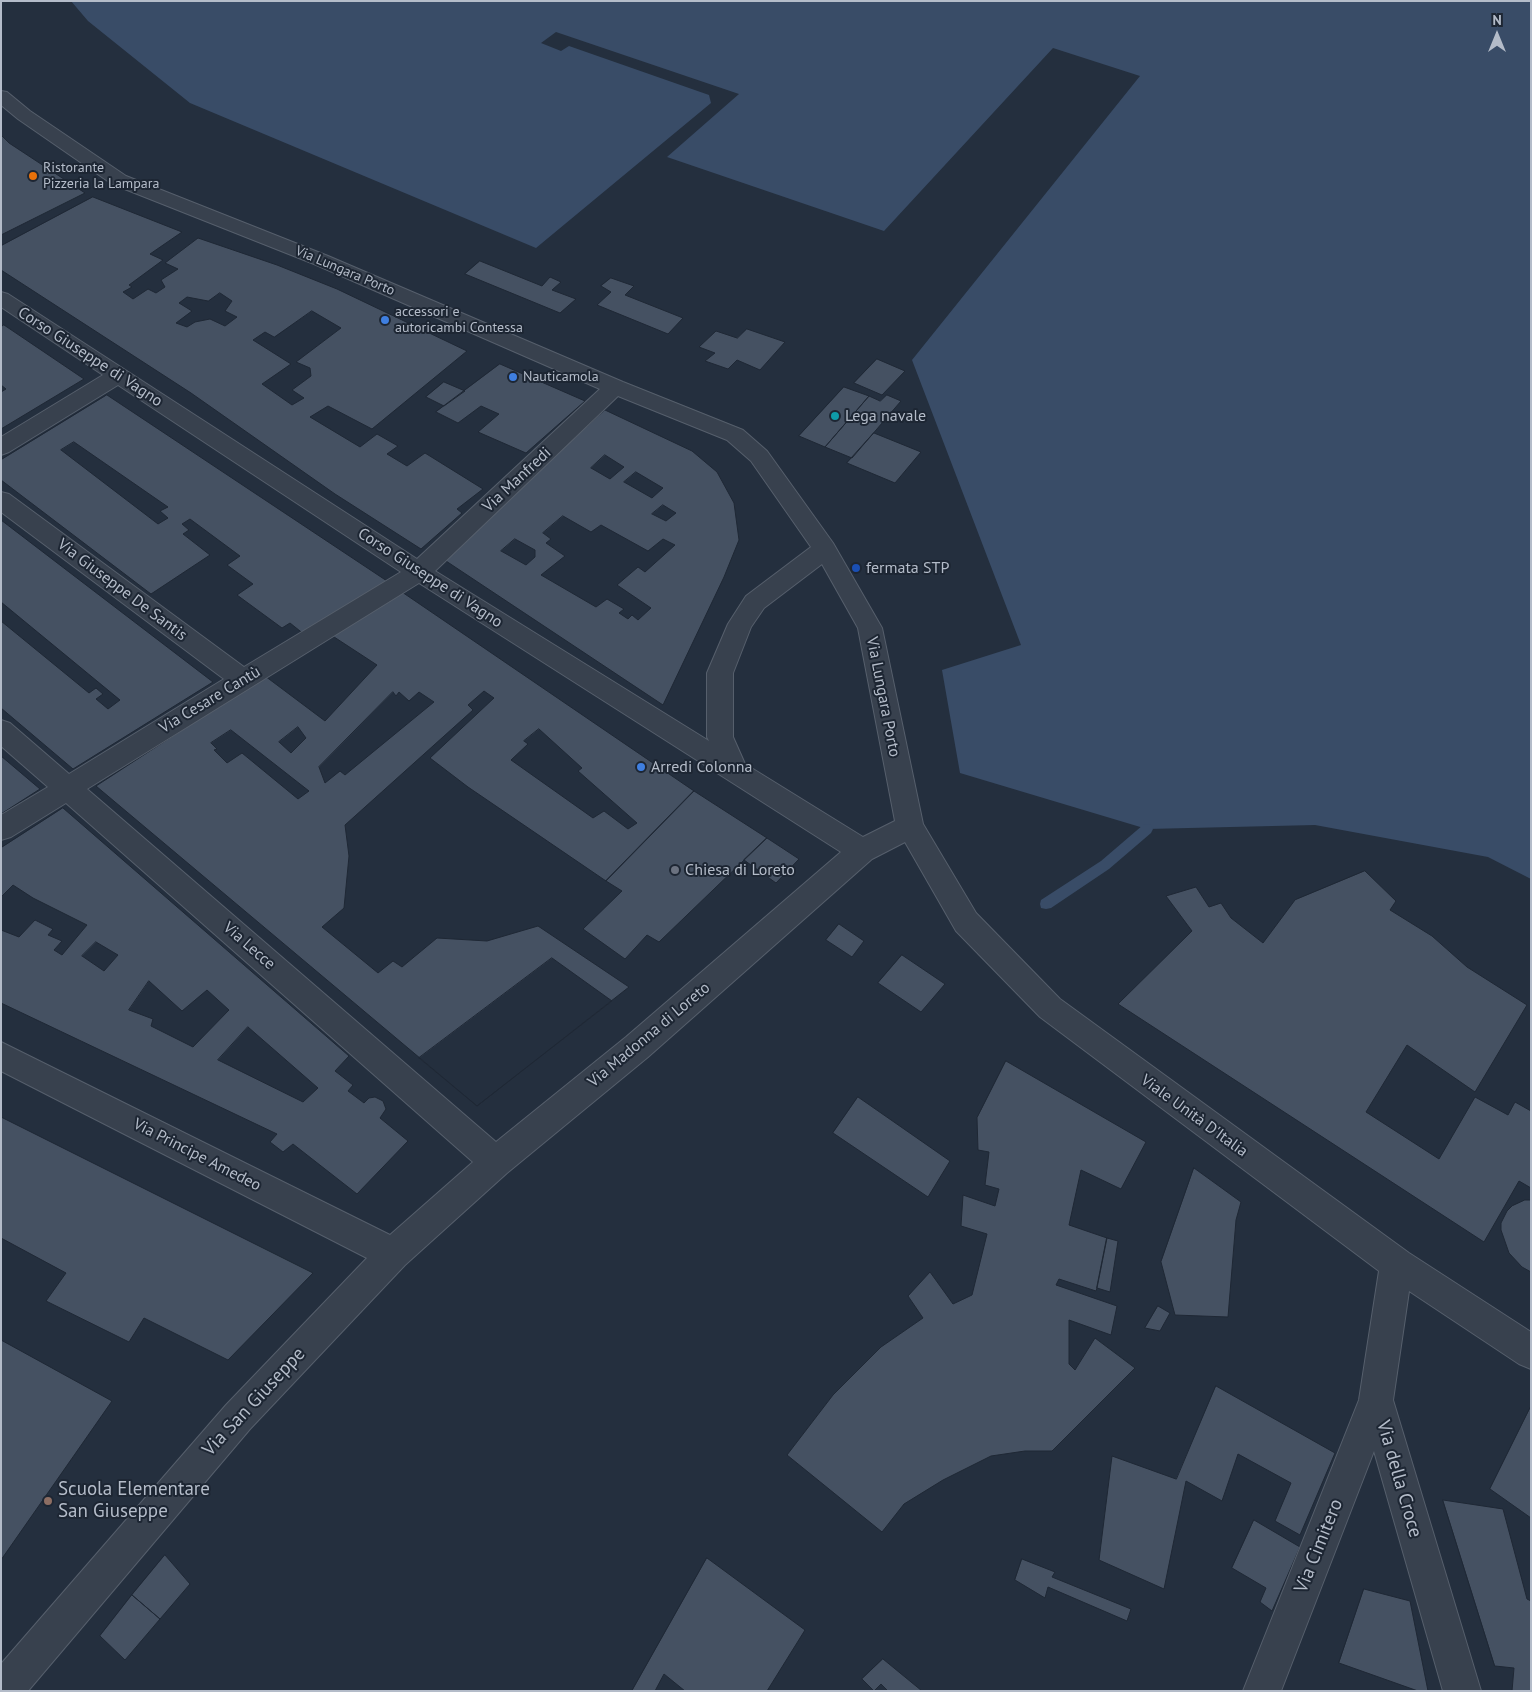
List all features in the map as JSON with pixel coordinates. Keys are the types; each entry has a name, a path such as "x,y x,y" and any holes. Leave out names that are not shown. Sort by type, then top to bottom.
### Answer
{"street":[{"name":"Via Lungara Porto","path":"1,96 24,115 119,180 321,260 615,388 735,435 759,456 825,549 870,628 910,826"},
{"name":"Corso Giuseppe di Vagno","path":"7,310 119,375 419,572 862,851"},
{"path":"1,447 119,375"},
{"name":"Via Manfredi","path":"419,572 615,388"},
{"name":"Via Giuseppe De Santis","path":"1,500 242,680"},
{"path":"735,771 720,737 720,673 736,632 755,602 825,549"},
{"name":"Via Cesare Cantù","path":"1,829 419,572"},
{"name":"Via Lecce","path":"1,730 496,1162"},
{"name":"Via Madonna di Loreto","path":"393,1254 496,1162 637,1047 862,851 910,826"},
{"name":"Viale Unità D'Italia","path":"910,826 966,922 1050,1008 1397,1264 1531,1352"},
{"name":"Via Principe Amedeo","path":"1,1056 393,1254"},
{"name":"Via San Giuseppe","path":"3,1691 238,1416 393,1254"},
{"name":"Via della Croce","path":"1397,1264 1376,1400 1462,1691"},
{"name":"Via Cimitero","path":"1262,1691 1376,1400"}],"water":[{"path":"71,1 1531,1 1531,879 1488,857 1315,825 1147,829 960,773 942,670 1021,645 912,360 1140,76 1053,48 884,231 667,157 739,94 556,32 541,43 561,51 569,46 709,95 711,103 536,248 190,103 88,21"}],"building":[{"path":"1,135 9,143 85,193 1,235"},
{"path":"93,197 182,232 150,254 163,260 129,285 132,287 123,292 133,299 148,289 156,293 165,287 161,280 178,269 165,263 198,238 277,265 337,289 467,351 372,429 328,406 310,417 360,447 377,434 398,446 387,454 407,466 425,453 483,489 457,509 462,513 421,549 335,494 191,393 1,270 1,246","holes":["220,293 232,301 225,311 237,317 225,326 210,319 195,322 187,327 176,323 192,311 179,303 187,297 208,301","312,311 341,328 296,362 310,368 311,376 292,390 304,398 292,405 262,384 291,364 253,340 265,332 274,337"]},
{"path":"480,261 542,286 550,277 561,282 552,290 576,299 560,313 465,274"},
{"path":"611,278 634,286 625,295 683,318 668,334 597,305 611,292 601,286"},
{"path":"4,325 84,379 1,429 1,392 6,389 1,385 1,327"},
{"path":"747,329 785,342 760,370 737,360 728,369 705,361 715,353 699,347 716,331 737,338"},
{"path":"877,359 905,371 882,395 854,383"},
{"path":"500,364 585,401 526,453 478,432 499,414 481,406 458,423 436,412"},
{"path":"444,382 465,391 444,406 426,397"},
{"name":"Lega navale","path":"844,387 869,396 825,447 799,436"},
{"path":"107,395 390,583 305,635 290,623 282,628 237,595 253,584 227,565 240,556 190,519 182,524 189,530 183,534 210,555 151,594 1,480 1,460","holes":["74,442 168,507 160,511 168,518 158,524 61,450"]},
{"path":"887,395 901,401 852,458 825,447 869,396 880,401"},
{"path":"605,410 692,451 717,472 734,503 739,540 724,577 663,705 443,559","holes":["605,455 624,467 610,479 591,468","636,472 663,488 652,498 624,482","663,505 676,513 666,521 652,514","563,516 591,532 601,525 648,551 663,539 675,545 645,572 638,567 617,585 651,608 638,620 632,615 628,619 619,613 624,609 607,599 596,607 541,575 565,556 546,543 551,539 543,533","515,539 535,550 535,557 526,565 501,551"]},
{"path":"874,433 921,452 895,483 847,463"},
{"path":"1,520 213,682 73,769 1,708 1,621 89,693 96,688 103,694 96,699 108,709 120,700 1,602"},
{"path":"399,590 694,791 606,881 468,787 430,758 494,698 484,691 468,705 473,710 345,825 349,856 344,908 322,927 378,973 393,961 402,967 437,938 487,941 538,926 629,987 477,1106 96,786 265,676 325,721 377,665 328,633","holes":["393,692 396,696 399,692 409,701 419,692 434,702 345,775 340,771 325,783 319,767","298,727 306,738 291,753 279,742","539,729 582,768 578,771 637,823 628,829 604,811 593,818 511,760 528,744 524,741","231,730 309,791 298,799 242,753 227,763 214,750 217,749 211,743"]},
{"path":"1,756 40,789 1,814"},
{"name":"Chiesa di Loreto","path":"694,791 767,838 659,942 647,935 625,959 583,929 622,891 606,881"},
{"path":"63,808 349,1056 335,1071 353,1085 348,1091 364,1103 369,1098 375,1097 383,1101 386,1109 380,1118 408,1141 357,1194 293,1144 283,1152 270,1142 277,1134 1,1003 1,930 19,937 35,920 53,929 48,935 62,941 54,950 62,955 87,925 33,898 13,885 1,897 1,848","holes":["96,942 118,955 104,971 82,956","149,981 182,1011 207,990 229,1010 193,1047 151,1026 153,1019 129,1010","248,1027 318,1088 303,1102 218,1060"]},
{"path":"767,838 799,859 776,883 744,860"},
{"path":"1365,871 1396,901 1390,910 1432,936 1467,967 1527,1005 1475,1092 1407,1045 1366,1112 1439,1159 1475,1097 1508,1115 1515,1102 1531,1111 1531,1188 1519,1181 1484,1242 1118,1004 1192,931 1166,896 1196,887 1209,907 1221,903 1231,918 1263,943 1295,900"},
{"path":"839,924 864,941 852,957 826,940"},
{"path":"902,955 945,984 921,1012 878,983"},
{"path":"552,958 612,1001 477,1106 419,1058"},
{"path":"1006,1061 1146,1142 1121,1189 1081,1170 1069,1225 1107,1238 1097,1288 1096,1291 1059,1279 1056,1285 1117,1306 1111,1335 1069,1320 1069,1364 1075,1370 1095,1338 1135,1368 1052,1451 1025,1451 991,1456 943,1480 904,1504 882,1532 787,1455 833,1395 881,1347 923,1318 908,1296 930,1272 953,1304 972,1295 987,1234 961,1226 963,1195 995,1206 999,1189 985,1185 989,1152 978,1150 977,1118"},
{"path":"858,1097 950,1161 928,1197 833,1133"},
{"path":"1,1117 313,1273 228,1360 144,1318 129,1342 46,1301 66,1273 1,1238"},
{"path":"1194,1168 1241,1202 1236,1220 1228,1317 1175,1315 1161,1262"},
{"path":"1525,1200 1531,1200 1531,1272 1522,1267 1509,1253 1501,1230 1501,1223 1507,1211 1512,1206"},
{"path":"1107,1238 1118,1241 1110,1292 1097,1288"},
{"path":"1158,1306 1170,1313 1160,1331 1145,1328"},
{"path":"1,1340 112,1401 1,1560"},
{"path":"1216,1386 1335,1453 1300,1535 1275,1521 1291,1483 1238,1454 1222,1501 1186,1481 1164,1589 1099,1560 1112,1456 1176,1479"},
{"path":"1531,1406 1531,1518 1490,1489"},
{"path":"1443,1500 1503,1509 1527,1599 1531,1601 1531,1691 1512,1691 1514,1668 1495,1666"},
{"path":"1254,1520 1300,1547 1272,1611 1260,1602 1266,1588 1232,1568"},
{"path":"165,1555 190,1584 160,1619 132,1595"},
{"path":"707,1558 805,1630 767,1691 685,1691 664,1674 655,1691 632,1691"},
{"path":"1022,1559 1055,1572 1052,1577 1131,1609 1127,1621 1048,1587 1045,1598 1015,1580"},
{"path":"1364,1589 1410,1601 1428,1691 1418,1691 1339,1663"},
{"path":"132,1595 160,1619 125,1660 100,1636"},
{"path":"883,1659 922,1691 888,1691 881,1684 874,1691 862,1679"}],"waterway":[{"path":"1046,904 1105,865 1147,829"}],"place":[{"name":"Ristorante Pizzeria la Lampara","path":"33,176"},
{"name":"accessori e autoricambi Contessa","path":"385,320"},
{"name":"Nauticamola","path":"513,377"},
{"name":"Lega navale","path":"835,416"},
{"name":"fermata STP","path":"856,568"},
{"name":"Arredi Colonna","path":"641,767"},
{"name":"Chiesa di Loreto","path":"675,870"},
{"name":"Scuola Elementare San Giuseppe","path":"48,1501"}]}
